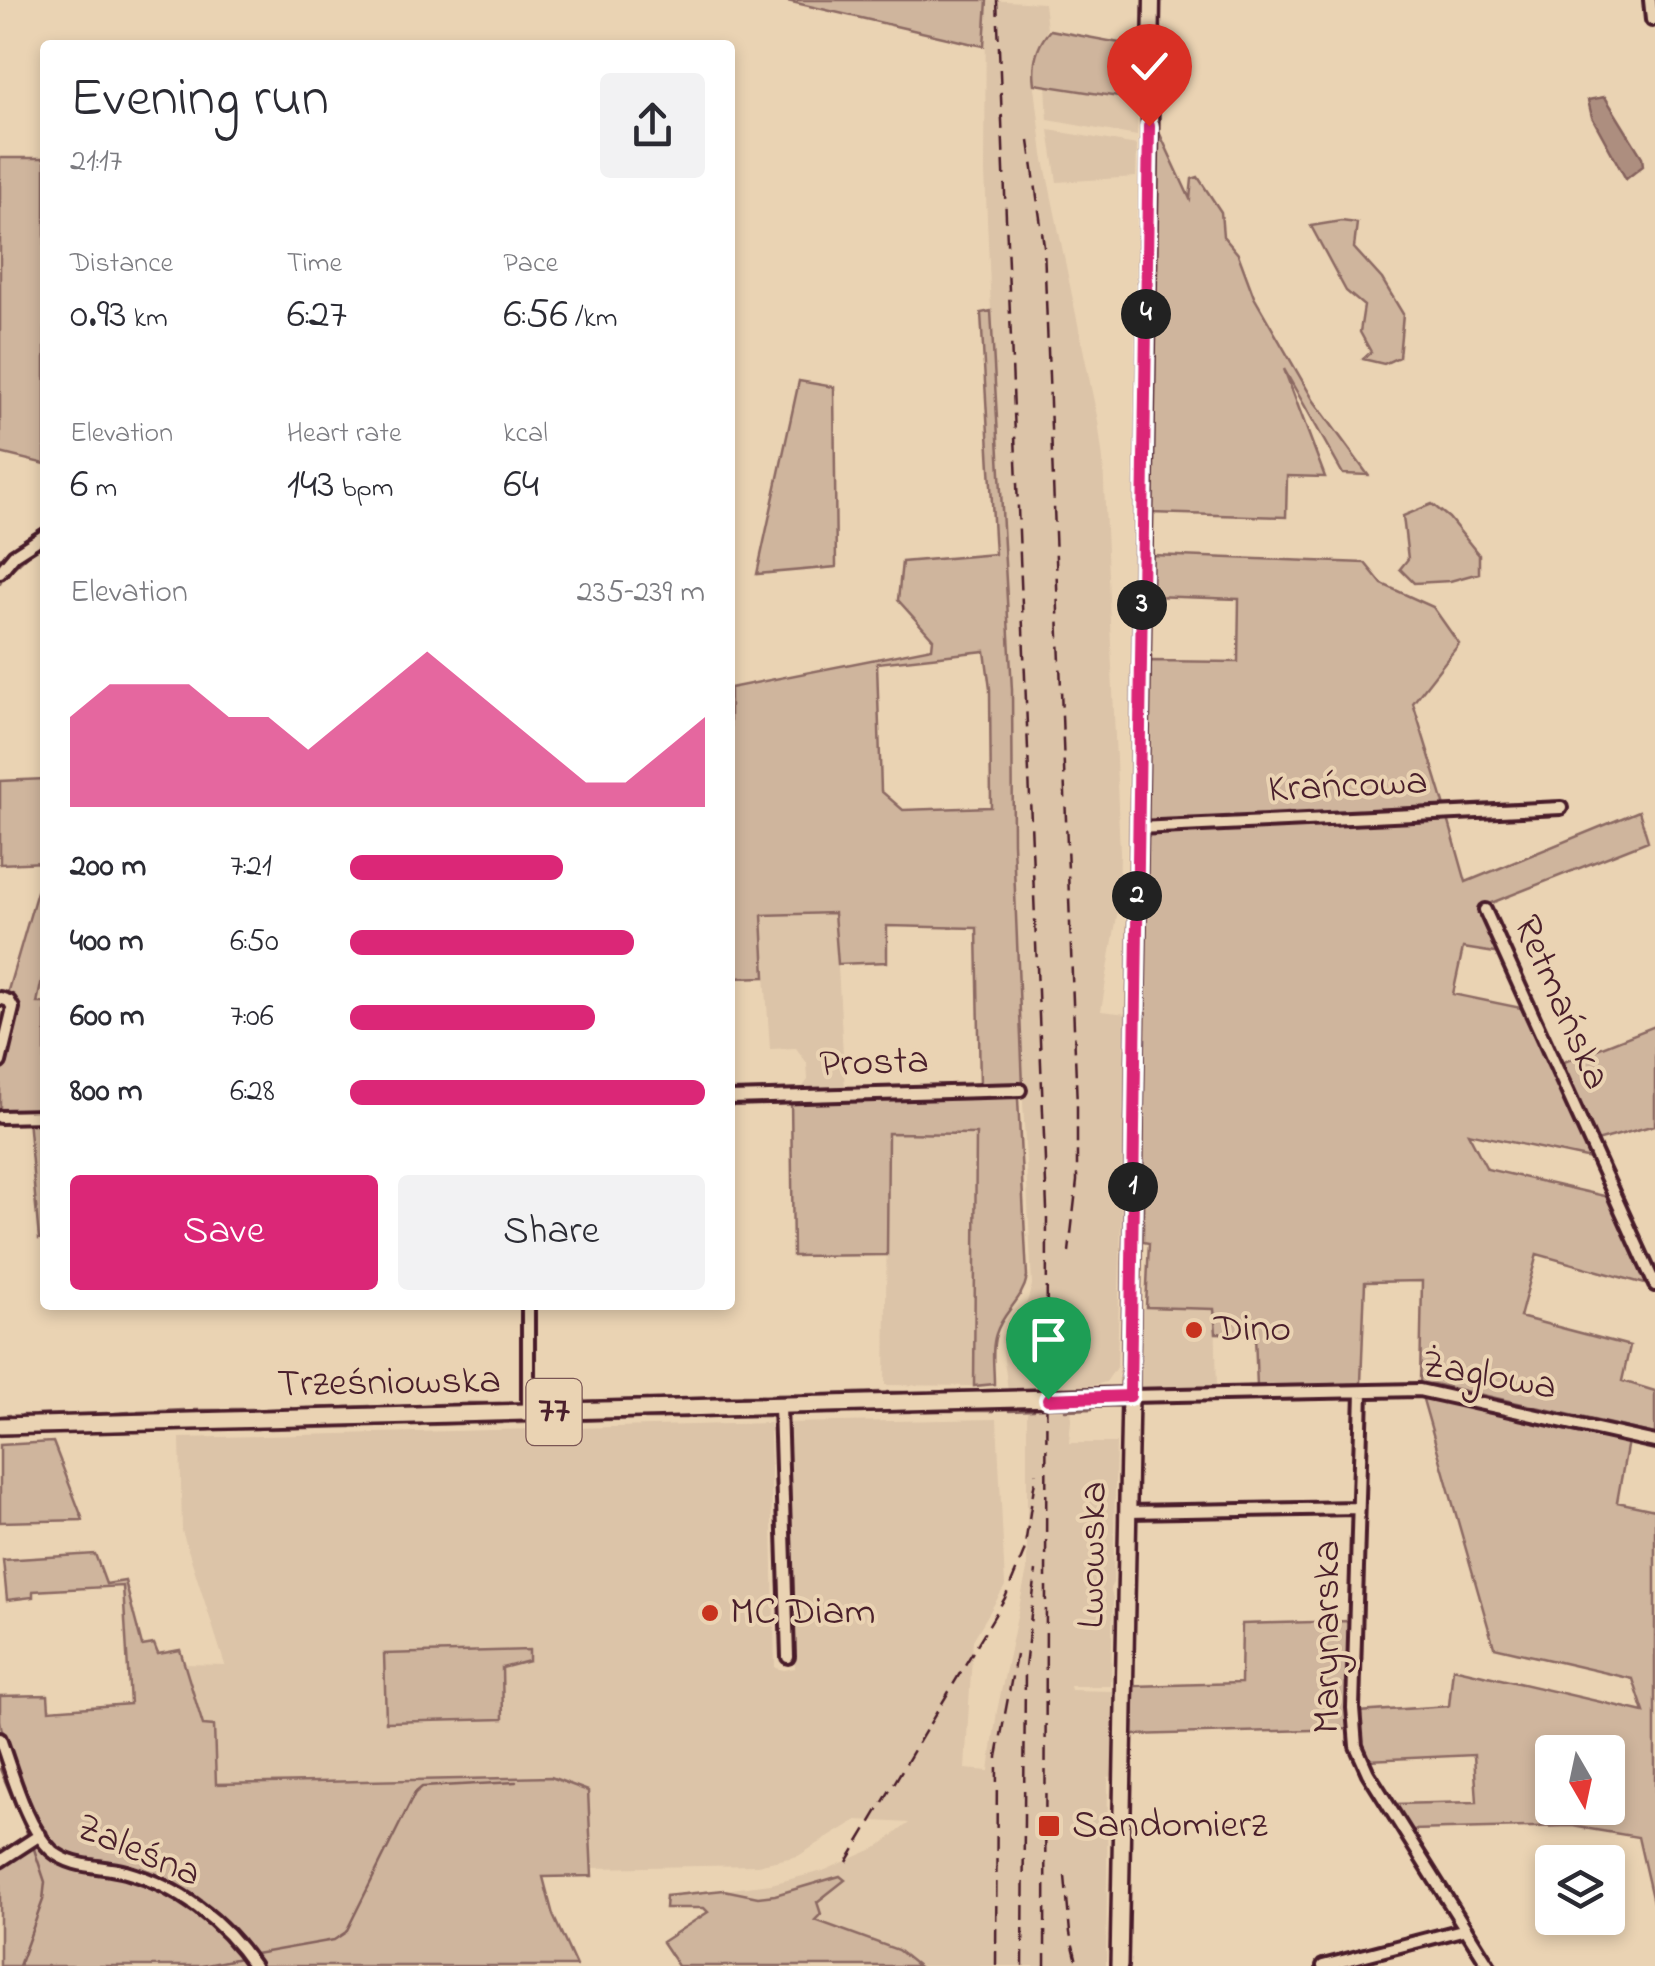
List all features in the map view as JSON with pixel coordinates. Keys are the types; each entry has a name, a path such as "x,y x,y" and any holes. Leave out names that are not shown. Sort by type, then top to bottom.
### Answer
{"main road":[{"name":"Lwowska","path":"1119,1966 1152,0"},
{"name":"Trześniowska","path":"0,1426 1130,1396"}],"street":[{"path":"1650,0 1652,20"},
{"path":"0,572 14,555 40,539"},
{"name":"Krańcowa","path":"1138,828 1561,808"},
{"name":"Retmańska","path":"1485,910 1655,1285"},
{"path":"0,998 9,1001 13,1008 0,1062"},
{"name":"Prosta","path":"735,1098 1020,1090"},
{"path":"0,1117 40,1116"},
{"path":"528,1310 528,1413"},
{"name":"Marynarska","path":"1362,1392 1353,1708 1356,1746 1368,1773 1488,1966"},
{"name":"Żaglowa","path":"1130,1396 1437,1392 1655,1442"},
{"path":"780,1406 788,1657"},
{"path":"1128,1512 1358,1508"},
{"name":"Zaleśna","path":"0,1739 40,1835 64,1860 126,1872 170,1888 227,1930 254,1966"},
{"name":"Zaleśna","path":"0,1861 40,1835"},
{"path":"1322,1966 1466,1929"}],"shaded area":[{"path":"783,0 987,0 984,46 969,43"},
{"path":"986,0 1044,3 1047,29 1033,70 1043,155 1103,460 1120,852 1119,904 1101,1011 1127,1014 1117,1366 1106,1382 1073,1390 1065,1386 1065,1409 1072,1409 1069,1443 1116,1443 1110,1588 1111,1686 1070,1686 1071,1690 1113,1691 1115,1776 1108,1777 1106,1966 918,1966 898,1950 812,1919 817,1902 844,1880 840,1876 775,1895 758,1897 724,1890 823,1871 878,1847 909,1823 857,1820 798,1856 757,1865 591,1868 588,1791 337,1783 216,1784 214,1726 203,1725 184,1664 225,1665 182,1531 180,1438 770,1423 775,1668 784,1670 795,1668 786,1423 997,1419 1005,1586 973,1640 965,1769 989,1771 997,1711 1027,1570 1027,1409 1035,1408 1034,1390 1008,1391 1001,1337 1027,1302 1032,1285 1016,959 1012,690 985,173","holes":["529,1650 529,1661 502,1669 502,1719 385,1654"]},
{"path":"1050,30 1136,46 1138,100 1035,84 1036,55"},
{"path":"1046,84 1138,100 1137,136 1048,120"},
{"path":"1605,97 1642,157 1643,166 1626,179 1592,117 1588,100"},
{"path":"1049,130 1137,145 1136,177 1057,182"},
{"path":"1159,132 1190,199 1192,179 1198,177 1221,212 1223,236 1238,254 1254,297 1314,401 1368,475 1343,474 1284,369 1325,477 1287,476 1286,517 1151,513"},
{"path":"0,158 40,158 40,463 0,453"},
{"path":"1341,221 1357,223 1354,248 1382,279 1403,314 1399,357 1384,364 1363,359 1371,352 1360,332 1364,306 1346,291 1311,226"},
{"path":"991,311 1012,690 1013,843 1023,1086 980,1086 977,928 887,926 887,962 838,964 834,913 762,915 765,977 735,978 735,687 932,648 933,639 898,600 902,562 995,554 981,313","holes":["985,651 990,689 991,807 903,810 881,791 877,663"]},
{"path":"799,381 834,387 836,567 757,574"},
{"path":"1432,504 1449,518 1479,555 1479,573 1450,581 1414,583 1400,569 1408,559 1403,516"},
{"path":"1152,555 1365,563 1382,584 1433,607 1459,644 1413,703 1446,810 1144,826 1150,661 1238,662 1239,599 1151,596"},
{"path":"40,779 40,862 0,864 0,781"},
{"path":"1639,811 1648,841 1481,907 1501,954 1463,948 1453,994 1526,1009 1591,1159 1468,1133 1487,1169 1609,1197 1649,1285 1537,1254 1520,1317 1630,1346 1622,1381 1655,1391 1655,1434 1420,1384 1422,1281 1365,1282 1361,1383 1257,1387 1255,1334 1216,1333 1214,1309 1146,1307 1149,1243 1143,1242 1145,830 1447,815 1466,882"},
{"path":"40,881 40,1113 0,1112 0,1076 18,1006 7,994"},
{"path":"835,913 845,1090 799,1092 808,1080 807,1063 796,1048 770,1049 761,915"},
{"path":"1655,1026 1655,1125 1593,1142 1559,1064"},
{"path":"1012,1093 1018,1099 1027,1277 996,1334 994,1384 974,1386 976,1134 888,1133 887,1255 793,1256 791,1098"},
{"path":"40,1118 39,1239 28,1119"},
{"path":"888,1133 977,1134 974,1386 885,1385"},
{"path":"1141,1308 1215,1309 1217,1388 1140,1389"},
{"path":"1422,1396 1628,1441 1617,1502 1655,1510 1655,1911 1638,1837 1572,1826 1411,1830 1394,1804 1477,1802 1474,1755 1368,1760 1361,1743 1358,1712 1449,1706 1453,1668 1644,1712 1633,1679 1494,1647"},
{"path":"53,1442 83,1520 0,1522 0,1445"},
{"path":"95,1554 106,1584 125,1581 142,1646 154,1644 158,1654 180,1650 203,1725 214,1726 216,1784 551,1777 588,1791 592,1876 543,1877 553,1915 576,1966 261,1966 234,1930 178,1887 136,1868 62,1850 43,1828 15,1769 0,1720 0,1696 48,1695 49,1710 130,1704 123,1586 33,1591 33,1597 7,1600 3,1560"},
{"path":"1350,1621 1348,1729 1133,1735 1134,1686 1241,1683 1242,1624"},
{"path":"529,1650 529,1661 502,1668 503,1719 386,1722 384,1654"},
{"path":"39,1842 46,1851 69,1864 139,1880 170,1894 215,1926 249,1966 0,1966 0,1864"},
{"path":"840,1876 845,1880 817,1902 821,1914 815,1920 898,1950 918,1966 678,1966 662,1942 708,1912 704,1908 665,1908 666,1896 724,1890 758,1897"}],"waterway":[{"path":"7,574 33,550"},
{"path":"943,1391 994,1390"},
{"path":"823,1394 880,1392"},
{"path":"887,1392 927,1392"},
{"path":"771,1395 815,1394"},
{"path":"742,1396 763,1396"},
{"path":"712,1397 734,1397"},
{"path":"661,1399 705,1398"},
{"path":"603,1401 647,1399"},
{"path":"534,1403 581,1401"},
{"path":"589,1401 594,1401"},
{"path":"468,1403 500,1403"},
{"path":"401,1406 443,1404"},
{"path":"451,1404 458,1404"},
{"path":"345,1407 369,1406"},
{"path":"381,1406 393,1406"},
{"path":"299,1408 337,1407"},
{"path":"266,1409 291,1408"},
{"path":"231,1409 258,1409"},
{"path":"1065,1410 1092,1409"},
{"path":"138,1412 184,1410"},
{"path":"194,1410 221,1410"},
{"path":"1009,1411 1034,1410"},
{"path":"925,1411 953,1411"},
{"path":"967,1411 993,1411"},
{"path":"115,1413 129,1412"},
{"path":"856,1413 910,1412"},
{"path":"76,1414 107,1413"},
{"path":"36,1415 65,1414"},
{"path":"793,1415 841,1414"},
{"path":"0,1416 10,1415"},
{"path":"22,1415 27,1415"},
{"path":"700,1417 768,1416"},
{"path":"672,1418 686,1418"},
{"path":"579,1421 633,1419"},
{"path":"645,1419 662,1419"},
{"path":"517,1423 561,1422"},
{"path":"477,1424 502,1423"},
{"path":"428,1425 461,1424"},
{"path":"363,1426 420,1425"},
{"path":"269,1429 351,1427"},
{"path":"222,1429 258,1429"},
{"path":"134,1432 210,1430"},
{"path":"82,1433 126,1432"},
{"path":"20,1435 71,1433"},
{"path":"0,1436 12,1435"},
{"path":"0,1769 28,1835"},
{"path":"255,1954 334,1940 346,1932 415,1793 422,1787 516,1782"},
{"path":"19,1966 43,1900 45,1882 33,1846"},
{"path":"202,1966 240,1958"}],"railway":[{"path":"997,0 1047,1209 1045,1966"},
{"path":"1029,141 1044,246 1077,1106 1077,1181 1069,1252"},
{"path":"847,1862 1005,1598 1024,1552 1036,1473"},
{"path":"1023,1966 1025,1668 1036,1571"},
{"path":"996,1966 997,1757 1016,1655"},
{"path":"1065,1876 1070,1933 1078,1966"}],"place":[{"name":"Dino","path":"1194,1330"},
{"name":"MC Diam","path":"710,1613"},
{"name":"Sandomierz","path":"1049,1826"}],"route":[{"path":"1048,1399 1130,1396 1149,126"}]}
